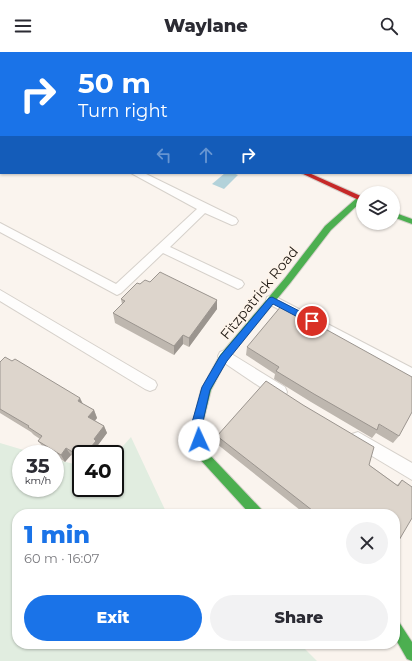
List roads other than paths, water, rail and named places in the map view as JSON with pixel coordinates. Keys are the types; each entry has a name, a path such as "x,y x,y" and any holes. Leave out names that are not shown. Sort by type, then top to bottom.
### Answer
{"street":[{"path":"306,174 356,197"},
{"name":"Fitzpatrick Road","path":"253,509 201,453 196,426 206,390 225,356 272,300 328,228 356,205"},
{"path":"400,217 412,222"},
{"path":"400,634 412,654"}],"lane":[{"path":"138,174 232,221"},
{"path":"0,227 117,290 204,208"},
{"path":"162,248 238,284"},
{"path":"0,295 150,385"},
{"path":"272,300 412,375"},
{"path":"225,356 292,399"},
{"path":"343,430 412,472"}],"water":[{"path":"224,174 238,175 224,189 212,184"}]}
